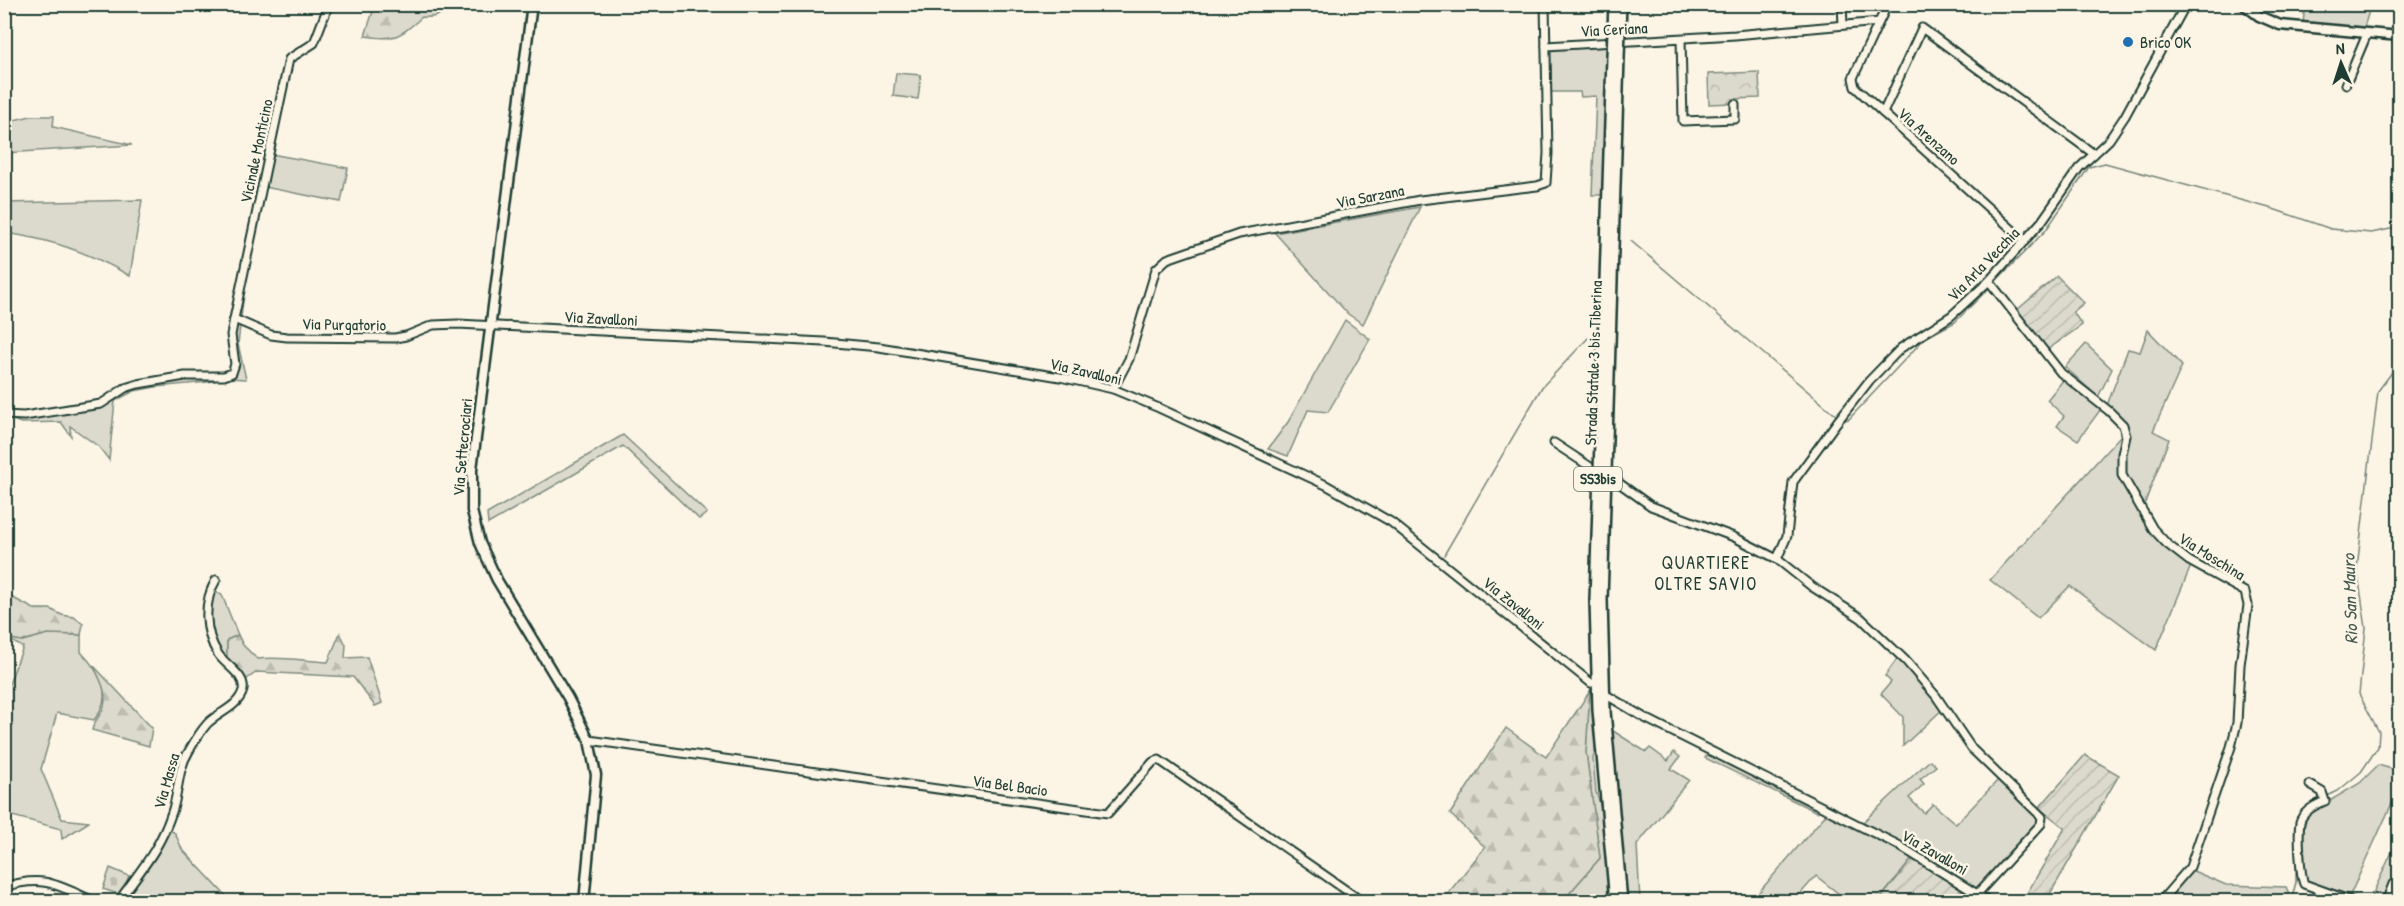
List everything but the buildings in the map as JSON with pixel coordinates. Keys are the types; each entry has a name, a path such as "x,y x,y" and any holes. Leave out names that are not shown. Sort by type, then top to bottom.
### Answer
{"highway":[{"name":"Strada Statale 3 bis Tiberina","path":"1614,4 1615,57 1602,600 1605,721 1622,902"},
{"name":"Strada Statale 3 bis Tiberina","path":"1615,902 1598,710 1595,600 1615,57 1621,4"}],"main road":[{"name":"Via Settecrociari","path":"532,4 472,469 472,511 480,543 497,580 568,698 589,740 596,775 584,902"},
{"path":"2243,4 2259,16 2280,25 2400,36"}],"street":[{"name":"Vicinale Monticino","path":"234,319 289,59 314,43 329,4"},
{"name":"Via Sarzana","path":"1113,389 1130,359 1156,269 1167,259 1239,234 1420,200 1546,183 1548,153 1545,4"},
{"path":"1842,4 1843,25"},
{"path":"1883,113 1855,87 1853,78 1888,4"},
{"name":"Via Arla Vecchia","path":"1776,559 1787,536 1793,482 1839,419 1869,381 1901,348 1951,316 1992,284 2042,221 2079,168 2109,140 2125,116 2186,4"},
{"name":"Via Ceriana","path":"1546,46 1681,39 1879,22"},
{"name":"Via Arenzano","path":"2025,241 1883,113 1922,28 2094,154"},
{"path":"2346,84 2367,34"},
{"path":"1681,39 1683,122 1735,119 1735,104"},
{"name":"Via Moschina","path":"1992,284 2061,373 2123,425 2126,435 2122,454 2122,475 2154,529 2167,544 2189,561 2245,592 2248,605 2240,664 2237,723 2231,747 2190,867 2160,902"},
{"name":"Via Purgatorio","path":"234,319 271,335 287,337 395,339 436,324 490,326"},
{"path":"4,415 24,416 101,404 125,388 138,384 184,376 229,375 234,370 231,335 234,319"},
{"name":"Via Zavalloni","path":"490,326 846,344 1060,377 1113,389 1159,408 1357,501 1391,522 1591,683"},
{"path":"1554,443 1589,466"},
{"path":"1619,483 1651,506 1734,537 1776,559 1811,586 1861,618 1936,696 1972,749 2042,817 2041,824 1978,893"},
{"name":"Via Massa","path":"118,902 155,853 173,810 186,754 207,723 233,705 243,690 243,682 239,676 218,654 208,627 209,601 216,580"},
{"name":"Via Zavalloni","path":"1608,696 1645,718 1898,845 1990,902"},
{"name":"Via Bel Bacio","path":"589,740 1108,813 1153,762 1159,760 1363,902"},
{"path":"2310,785 2322,792 2325,801 2312,807 2301,821 2300,876 2304,885 2354,902"},
{"path":"4,886 29,880 42,880 96,902"},
{"path":"2386,902 2393,884 2400,884"}],"green space":[{"path":"375,5 449,5 437,16 422,17 402,33 383,38 365,36"},
{"path":"2305,5 2371,5 2364,27 2303,23"},
{"path":"1608,45 1603,195 1592,195 1596,96 1581,97 1580,92 1549,92 1548,50"},
{"path":"1759,72 1760,98 1733,99 1733,103 1709,104 1708,74"},
{"path":"896,73 921,75 918,99 893,96"},
{"path":"31,116 54,116 53,127 132,145 5,153 5,122"},
{"path":"271,154 348,168 341,202 264,187"},
{"path":"142,200 130,276 100,260 70,248 5,233 5,203"},
{"path":"1420,207 1363,324 1348,314 1275,233"},
{"path":"247,266 238,344 246,379 227,378 156,387 134,391 115,401 109,460 99,447 70,426 71,436 61,422 21,423 7,418 100,406 128,388 183,378 234,373 235,323"},
{"path":"2057,276 2084,303 2073,312 2082,325 2047,350 2017,310"},
{"path":"1345,320 1370,339 1328,412 1308,410 1288,456 1268,449 1288,422"},
{"path":"2148,330 2182,366 2153,431 2169,439 2143,508 2165,537 2193,561 2156,650 2070,586 2038,618 1990,580 2121,435 2122,428 2106,408 2128,349 2140,352"},
{"path":"2086,344 2112,369 2098,397 2065,367"},
{"path":"2064,379 2101,409 2078,440 2057,426 2064,416 2047,400"},
{"path":"623,435 707,513 699,519 623,446 488,524 487,514"},
{"path":"214,591 222,595 238,635 227,640 227,660 217,644 212,627 211,610"},
{"path":"13,598 34,609 50,609 62,615 74,617 83,624 81,635 48,634 22,641 5,638 5,601"},
{"path":"340,633 346,645 345,658 367,657 382,703 375,706 353,677 257,672 244,681 227,660 227,640 238,635 243,645 257,659 284,658 328,662"},
{"path":"48,634 81,635 81,652 99,676 104,693 104,702 94,720 57,713 41,769 62,819 89,822 62,839 61,829 5,814 4,697 23,647 5,638 22,641"},
{"path":"1899,656 1944,708 1903,746 1903,717 1881,694 1891,682 1885,676"},
{"path":"93,665 152,728 149,746 92,730 105,701 99,676"},
{"path":"1590,691 1594,691 1597,748 1593,758 1596,792 1602,810 1611,901 1571,901 1567,896 1600,858 1586,752"},
{"path":"1590,691 1586,752 1600,858 1567,896 1571,901 1442,901 1485,847 1450,814 1506,728 1546,757"},
{"path":"1610,729 1646,752 1650,748 1668,761 1674,752 1680,757 1671,769 1689,780 1637,845 1640,901 1627,901"},
{"path":"1709,752 1821,808 1817,812 1705,758"},
{"path":"2085,755 2119,775 2046,901 2039,901 2026,895 2065,828 2039,808"},
{"path":"1930,760 1936,766 1920,779 1924,784 1909,798 1924,813 1933,804 1956,824 2000,778 2041,818 1978,890 1863,822"},
{"path":"2378,765 2399,771 2399,788 2350,895 2309,882 2304,876 2302,831 2309,813 2360,783"},
{"path":"1828,812 1913,858 1878,901 1848,901 1816,876 1794,901 1757,901 1753,899"},
{"path":"168,829 175,833 182,849 226,896 215,901 122,902 159,850"},
{"path":"2396,843 2399,845 2399,901 2369,902"},
{"path":"1913,858 1982,901 1878,902"},
{"path":"110,868 129,876 121,895 103,889"},
{"path":"2191,870 2226,885 2286,887 2291,901 2163,902"}],"waterway":[{"path":"1995,282 2046,230 2089,167 2105,163 2273,209 2331,229 2371,233 2400,227"},
{"path":"1631,241 1838,417"},
{"path":"1841,421 1849,419 1925,338 1955,322 1989,288"},
{"path":"1444,555 1542,387 1588,338"},
{"name":"Rio San Mauro","path":"2325,797 2338,791 2361,772 2378,747 2379,732 2359,694 2366,628 2357,568 2378,391 2393,371 2400,369"},
{"name":"Rio San Mauro","path":"2309,805 2321,799"},
{"name":"Rio San Mauro","path":"2295,902 2292,898 2296,882 2296,853"}],"tunnel":[{"path":"1589,466 1619,483"}],"place":[{"name":"Brico OK","path":"2128,42"}],"district":[{"name":"QUARTIERE OLTRE SAVIO","path":"1706,573"}]}
